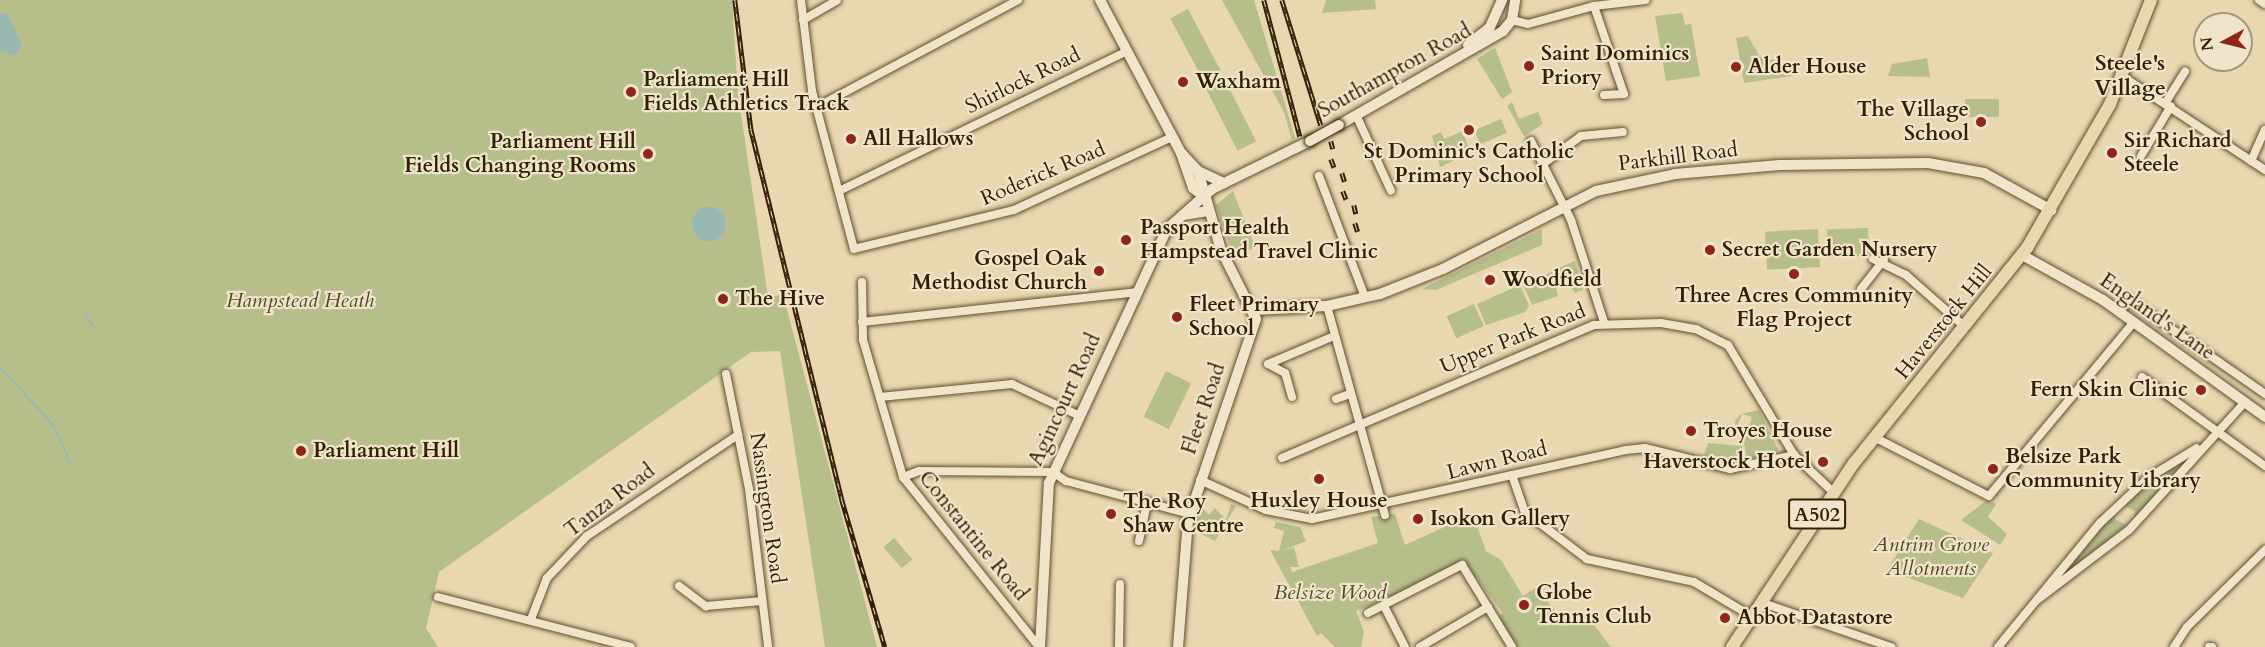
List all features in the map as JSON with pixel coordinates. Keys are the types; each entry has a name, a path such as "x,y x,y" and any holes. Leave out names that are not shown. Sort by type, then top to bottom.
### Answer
{"main road":[{"path":"1100,0 1180,153 1193,188 1202,195"},
{"name":"Southampton Road","path":"1449,60 1477,39 1498,15 1502,0"},
{"path":"1512,20 1515,0"},
{"name":"Haverstock Hill","path":"1732,647 1833,492 1874,437 2022,255 2051,210 2122,76 2151,0"},
{"name":"Southampton Road","path":"1202,195 1357,117 1512,20"},
{"path":"1180,153 1198,171 1224,183"},
{"name":"Parkhill Road","path":"1255,310 1327,306 1365,297 1443,269 1565,205 1614,184 1675,174 1881,162 1969,169 2051,210"},
{"path":"1198,171 1207,211 1230,269 1255,310"},
{"name":"Agincourt Road","path":"1039,647 1035,632 1053,472 1167,229 1202,195"},
{"path":"1183,215 1207,211"},
{"name":"England's Lane","path":"2022,255 2118,310 2264,415"},
{"name":"Fleet Road","path":"1178,647 1190,514 1255,310"}],"street":[{"path":"801,0 817,107 839,191"},
{"path":"803,20 837,0"},
{"path":"817,107 1018,0"},
{"path":"1512,20 1528,24 1599,4 1646,0"},
{"path":"2259,0 2265,4"},
{"path":"1599,4 1623,94 1604,95"},
{"name":"Shirlock Road","path":"839,191 1127,51"},
{"path":"2141,156 2185,71"},
{"path":"2122,76 2169,104 2265,170"},
{"path":"1357,117 1391,191"},
{"path":"2251,161 2265,130"},
{"path":"1543,164 1581,136 1623,132"},
{"name":"Roderick Road","path":"839,191 854,249 1014,210 1172,137"},
{"path":"1531,141 1565,205 1604,322"},
{"path":"1319,176 1365,297"},
{"path":"1872,259 1884,260 1965,327"},
{"path":"1861,289 1884,260"},
{"name":"Constantine Road","path":"862,282 862,322 903,477 1035,632"},
{"path":"862,322 1136,292"},
{"path":"2118,310 2130,300 2265,394"},
{"path":"1327,306 1385,515"},
{"name":"Upper Park Road","path":"1282,458 1360,423 1604,322 1678,325 1722,340 1745,365 1794,455 1833,492"},
{"path":"1874,437 1989,496 2133,322"},
{"path":"1292,397 1286,373 1268,364 1334,336"},
{"name":"Nassington Road","path":"726,374 738,435 768,647"},
{"path":"2142,376 2265,466"},
{"path":"880,397 1012,384 1078,415"},
{"path":"1336,399 1350,394"},
{"path":"2037,600 2129,530 2199,447 2245,402"},
{"name":"Tanza Road","path":"531,619 546,578 586,536 738,435"},
{"path":"1998,647 2118,505 2148,478 2199,447"},
{"name":"Lawn Road","path":"1199,484 1302,518 1382,504 1637,448 1730,469 1794,455"},
{"path":"903,477 919,471 1053,472 1092,486 1190,514"},
{"path":"1512,475 1525,512 1587,559 1694,582 1751,616"},
{"path":"1139,541 1148,502"},
{"path":"2174,647 2187,627 2265,550"},
{"path":"1368,613 1462,565 1512,647"},
{"path":"1119,647 1120,584"},
{"path":"679,586 706,606 762,601"},
{"path":"438,597 531,619 631,647"},
{"path":"1760,602 1892,647"},
{"path":"1420,647 1486,604"},
{"path":"1384,606 1405,647"}],"green space":[{"name":"Hampstead Heath","path":"0,0 732,0 738,94 768,297 783,295 877,647 825,647 780,351 751,352 439,572 426,628 438,647 0,647"},
{"path":"1222,0 1254,0 1295,138 1292,140 1284,112"},
{"path":"1326,0 1375,0 1376,9 1322,13"},
{"path":"1188,9 1221,72 1204,81 1170,18"},
{"path":"1682,13 1685,25 1691,24 1700,76 1666,81 1655,16"},
{"path":"1748,36 1760,57 1789,64 1791,76 1744,83 1736,38"},
{"path":"1495,48 1512,92 1502,99 1477,59"},
{"path":"1927,58 1930,77 1888,76 1892,64"},
{"path":"1224,78 1256,141 1238,151 1205,88"},
{"path":"1965,99 1999,99 1999,117 1965,117"},
{"path":"1512,102 1519,119 1538,112 1543,124 1524,136 1507,106"},
{"path":"1501,119 1507,133 1480,144 1474,130"},
{"path":"1463,131 1470,153 1440,167 1432,136 1441,132 1444,139"},
{"path":"1233,191 1255,247 1234,258 1216,205"},
{"path":"1868,228 1869,256 1828,257 1827,229"},
{"path":"1542,229 1542,245 1436,290 1422,289"},
{"path":"1818,229 1820,267 1767,270 1765,232"},
{"path":"1575,261 1583,290 1575,293 1558,268"},
{"path":"1552,272 1558,296 1532,305 1523,284"},
{"path":"1520,285 1529,306 1525,312 1486,325 1477,304"},
{"path":"1474,304 1484,326 1456,338 1447,316"},
{"path":"1166,371 1191,383 1169,429 1144,417"},
{"path":"1759,410 1779,451 1747,459 1744,443 1752,417 1742,414 1736,429 1735,421 1741,414"},
{"path":"1708,443 1742,446 1743,458 1703,457"},
{"path":"2172,465 2176,469 2135,519 2135,511 2123,505"},
{"path":"1987,500 1996,504 1988,517 2007,534 2000,545 1961,520"},
{"path":"1199,504 1209,515 1215,508 1226,520 1231,504 1236,506 1215,541 1192,529"},
{"path":"2115,512 2115,519 2127,525 2072,570 2070,565"},
{"name":"Belsize Wood","path":"1395,514 1405,545 1473,514 1486,551 1501,560 1523,596 1537,587 1566,626 1586,615 1611,647 1518,647 1498,617 1503,613 1467,566 1356,611 1364,632 1361,647 1335,647 1321,633 1317,636 1270,550 1279,551 1284,531 1274,528 1276,522 1300,527 1306,541 1279,552 1294,547 1299,567 1290,567 1292,572 1378,543 1371,517"},
{"name":"Antrim Grove Allotments","path":"1919,519 1993,553 1963,598 1887,570"},
{"path":"894,538 912,559 902,568 883,547"}],"water":[{"path":"7,13 22,45 16,55 0,51 0,14"},
{"path":"709,207 721,212 726,224 721,236 709,241 697,236 692,224 697,212"}],"waterway":[{"path":"85,314 93,326"},
{"path":"0,367 54,426 70,463"}],"railway":[{"path":"735,0 751,129 842,500 885,647"},
{"path":"1264,0 1300,136"},
{"path":"1282,0 1321,125"},
{"path":"1331,141 1333,149"},
{"path":"1331,159 1334,167"},
{"path":"1342,173 1345,182"},
{"path":"1343,191 1346,199"},
{"path":"1354,205 1356,214"},
{"path":"1355,223 1358,232"}],"place":[{"name":"Saint Dominics Priory","path":"1529,66"},
{"name":"Alder House","path":"1736,67"},
{"name":"Waxham","path":"1183,82"},
{"name":"Parliament Hill Fields Athletics Track","path":"631,92"},
{"name":"The Village School","path":"1981,122"},
{"name":"St Dominic's Catholic Primary School","path":"1469,130"},
{"name":"All Hallows","path":"851,139"},
{"name":"Sir Richard Steele","path":"2112,153"},
{"name":"Parliament Hill Fields Changing Rooms","path":"648,154"},
{"name":"Passport Health Hampstead Travel Clinic","path":"1126,240"},
{"name":"Secret Garden Nursery","path":"1710,250"},
{"name":"Gospel Oak Methodist Church","path":"1099,271"},
{"name":"Three Acres Community Flag Project","path":"1794,274"},
{"name":"Woodfield","path":"1490,280"},
{"name":"The Hive","path":"723,299"},
{"name":"Fleet Primary School","path":"1177,317"},
{"name":"Fern Skin Clinic","path":"2201,390"},
{"name":"Troyes House","path":"1691,431"},
{"name":"Parliament Hill","path":"301,451"},
{"name":"Haverstock Hotel","path":"1823,462"},
{"name":"Belsize Park Community Library","path":"1993,469"},
{"name":"Huxley House","path":"1319,479"},
{"name":"The Roy Shaw Centre","path":"1111,514"},
{"name":"Isokon Gallery","path":"1418,519"},
{"name":"Globe Tennis Club","path":"1524,605"},
{"name":"Abbot Datastore","path":"1725,618"}],"district":[{"name":"Steele's Village","path":"2130,76"}]}
